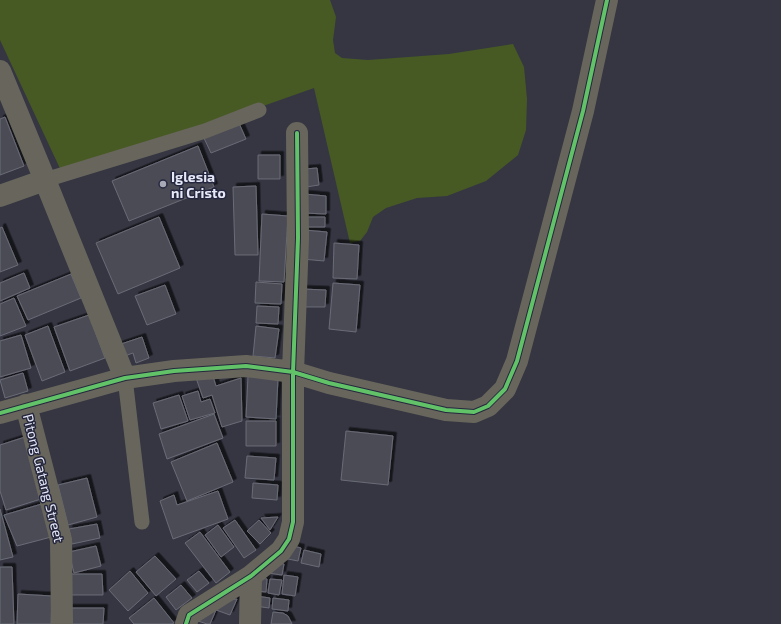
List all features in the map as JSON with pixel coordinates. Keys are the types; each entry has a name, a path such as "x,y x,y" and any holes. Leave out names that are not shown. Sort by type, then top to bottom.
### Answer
{"street":[{"path":"0,413 125,378 174,371 246,366 292,372 446,410 474,412 488,406 504,389 517,361 583,112 607,0"},
{"path":"0,71 125,378"},
{"path":"186,624 189,615 251,576 281,551 289,539 293,522 292,372 298,238 296,133"},
{"path":"0,196 45,180"},
{"name":"Pitong Gatang Street","path":"26,405 61,540 62,624"},
{"path":"250,624 251,576"}],"lane":[{"path":"45,180 205,131 259,110"},
{"path":"125,378 142,522"}],"green space":[{"path":"0,0 330,0 336,17 333,40 335,53 342,58 368,60 449,54 513,44 524,67 527,99 526,130 518,155 486,181 447,196 417,198 386,208 373,217 367,232 360,241 350,243 314,88 64,177 0,40"}],"building":[{"path":"5,117 24,166 0,175 0,119"},
{"path":"238,121 246,139 211,153 203,136"},
{"name":"Iglesia ni Cristo","path":"198,146 214,187 129,221 112,181"},
{"path":"258,155 280,155 280,179 258,179"},
{"path":"317,168 319,185 306,187 305,169"},
{"path":"256,186 258,255 235,255 233,187"},
{"path":"304,194 326,196 326,214 304,213"},
{"path":"262,214 288,216 284,282 259,281"},
{"path":"159,217 180,268 118,294 96,243"},
{"path":"303,217 325,217 325,227 303,227"},
{"path":"2,227 18,265 0,272 0,228"},
{"path":"304,230 327,232 324,261 302,259"},
{"path":"334,243 359,245 357,279 333,278"},
{"path":"24,273 30,288 0,301 0,283"},
{"path":"71,274 81,298 28,320 17,296"},
{"path":"256,282 282,284 281,304 255,303"},
{"path":"333,283 360,285 356,332 329,329"},
{"path":"165,285 176,314 147,325 135,296"},
{"path":"301,289 326,290 325,307 301,307"},
{"path":"14,298 26,326 0,336 0,304"},
{"path":"257,306 279,307 278,324 256,323"},
{"path":"89,315 105,358 70,371 54,327"},
{"path":"48,326 65,372 42,381 25,335"},
{"path":"256,326 279,329 275,358 253,356"},
{"path":"21,335 31,368 0,377 0,341"},
{"path":"142,337 149,358 136,363 133,353 122,357 118,345"},
{"path":"211,370 216,386 241,378 242,421 222,427 212,395 203,398 195,375"},
{"path":"23,373 28,391 5,398 0,380"},
{"path":"248,376 278,378 276,419 246,417"},
{"path":"198,391 201,402 210,399 215,413 190,420 182,396"},
{"path":"179,395 188,421 161,429 153,403"},
{"path":"214,414 223,438 167,459 159,434"},
{"path":"246,421 276,421 276,446 246,446"},
{"path":"346,431 393,436 388,485 341,480"},
{"path":"25,437 41,499 6,510 0,491 0,445"},
{"path":"217,443 233,482 187,501 171,462"},
{"path":"247,456 276,458 274,480 245,478"},
{"path":"87,478 97,517 68,525 58,485"},
{"path":"253,483 278,485 277,500 252,498"},
{"path":"218,491 228,519 173,539 160,501 174,495 177,505"},
{"path":"45,503 55,536 17,546 4,515"},
{"path":"0,509 13,557 0,560"},
{"path":"278,517 270,530 261,518"},
{"path":"235,520 256,550 244,558 223,528"},
{"path":"259,520 271,533 260,544 247,531"},
{"path":"97,524 100,538 72,544 69,529"},
{"path":"218,525 234,547 221,557 205,535"},
{"path":"200,532 230,572 216,583 185,543"},
{"path":"286,544 301,548 298,561 283,558"},
{"path":"96,546 101,566 74,573 69,552"},
{"path":"304,550 321,554 319,567 301,563"},
{"path":"155,556 176,579 156,596 136,572"},
{"path":"270,562 284,564 282,575 268,573"},
{"path":"0,567 12,567 14,624 0,624"},
{"path":"130,571 148,593 128,611 109,590"},
{"path":"199,571 209,583 197,592 187,580"},
{"path":"68,574 102,574 103,595 68,595"},
{"path":"284,575 298,577 295,596 282,594"},
{"path":"259,578 267,579 266,592 257,591"},
{"path":"270,579 282,580 279,595 268,593"},
{"path":"181,585 192,598 176,610 166,597"},
{"path":"18,594 52,596 51,624 17,624"},
{"path":"256,596 270,598 269,608 255,606"},
{"path":"154,598 174,623 134,624 129,618"},
{"path":"273,598 289,600 288,611 272,609"},
{"path":"237,599 230,615 216,610 219,601"},
{"path":"67,608 104,608 103,624 67,624"},
{"path":"216,610 210,624 198,621"},
{"path":"273,612 283,613 288,616 292,624 271,624"}],"cycle path":[{"path":"0,413 125,378 174,371 246,366 293,372 329,383 446,410 474,412 488,406 505,389 517,361 583,111 607,0"},
{"path":"186,624 189,615 251,576 281,551 289,539 293,522 293,372 298,238 297,133"}],"place":[{"name":"Iglesia ni Cristo","path":"163,184"}]}
